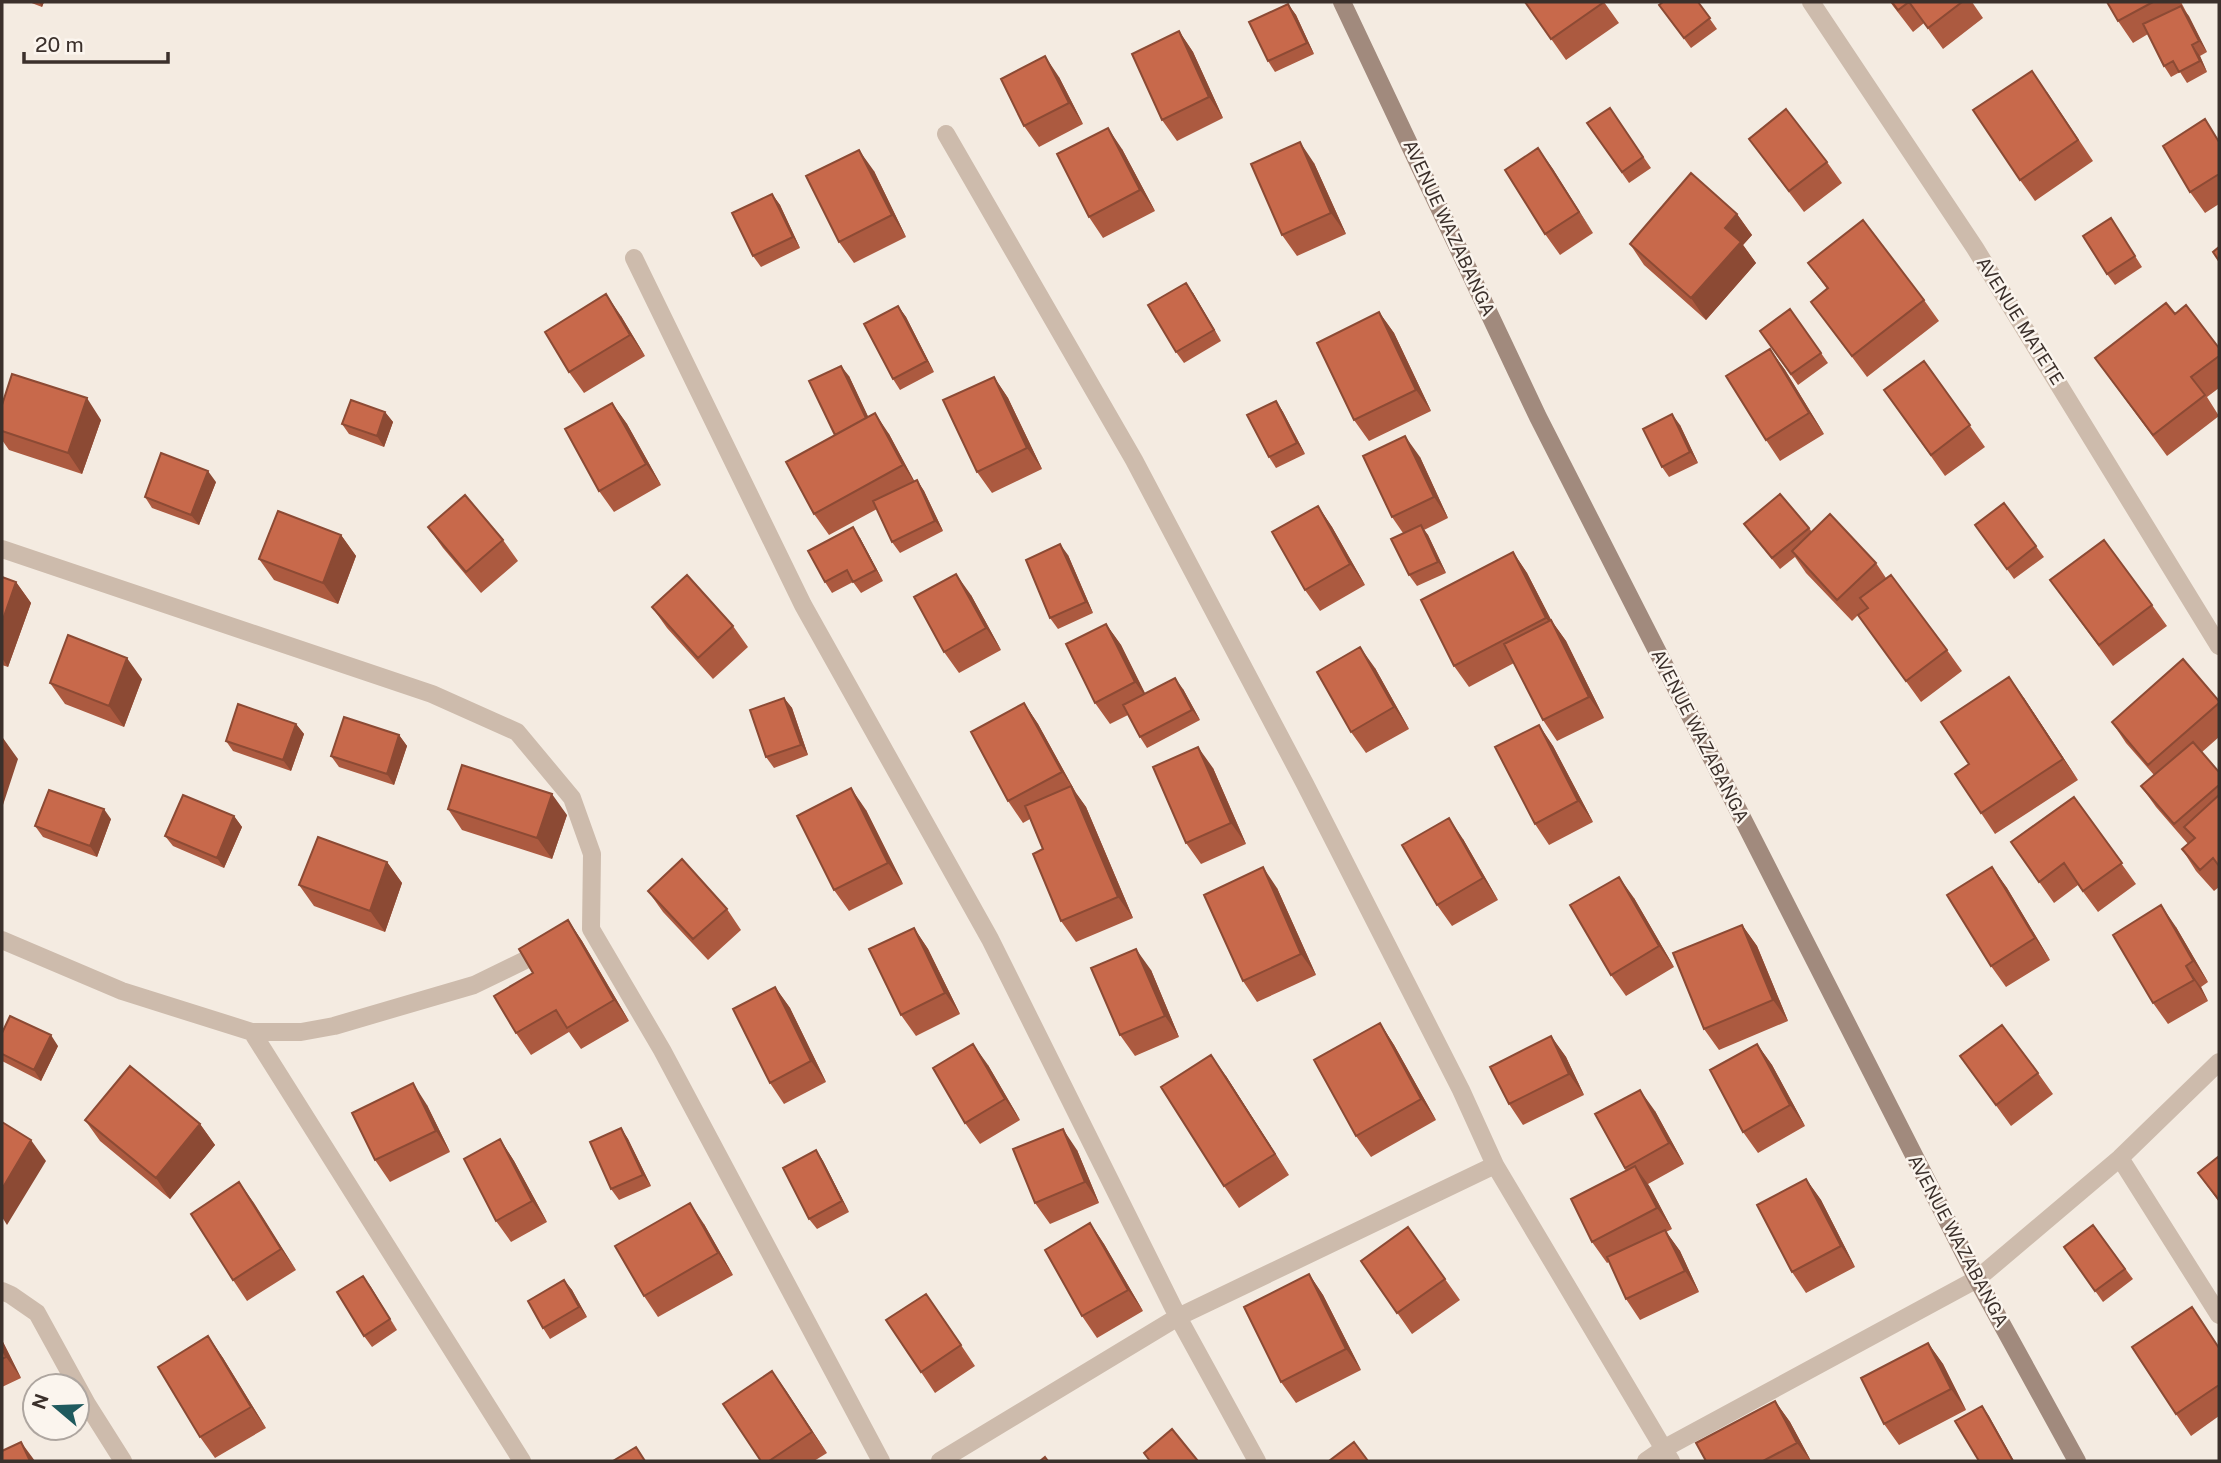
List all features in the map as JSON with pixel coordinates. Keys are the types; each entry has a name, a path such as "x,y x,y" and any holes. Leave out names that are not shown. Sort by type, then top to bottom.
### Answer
{"main road":[{"name":"AVENUE WAZABANGA","path":"1342,2 1538,417 1977,1279 2077,1461"}],"street":[{"name":"AVENUE MATETE","path":"1811,2 1975,248 2219,646"},
{"path":"946,134 1134,460 1461,1090 1494,1165 1668,1455"},
{"path":"634,258 803,605 990,939 1178,1317 1257,1461"},
{"path":"2,549 432,694 517,732 572,798 592,854 579,935 662,1050 881,1461"},
{"path":"2,940 122,991 252,1032 301,1032 334,1026 474,985 579,935"},
{"path":"252,1032 522,1461"},
{"path":"1646,1461 1668,1455 1977,1279 2120,1157 2219,1062"},
{"path":"2120,1157 2219,1315"},
{"path":"940,1461 1178,1317 1494,1165"},
{"path":"2,1291 37,1313 122,1461"}],"building":[{"path":"1525,2 1604,2 1551,39"},
{"path":"1663,2 1698,2 1710,18 1684,38 1659,5"},
{"path":"1892,2 1909,2 1898,10"},
{"path":"1909,2 1962,2 1928,28"},
{"path":"2107,2 2153,2 2118,21"},
{"path":"1288,4 1307,43 1268,61 1249,22"},
{"path":"2181,6 2199,41 2192,45 2200,61 2179,72 2173,61 2164,66 2143,24"},
{"path":"1179,31 1209,97 1162,120 1132,54"},
{"path":"1045,56 1069,103 1024,126 1001,79"},
{"path":"2032,71 2078,140 2020,180 1973,110"},
{"path":"1610,108 1643,157 1622,172 1587,123"},
{"path":"1786,109 1827,162 1789,191 1749,139"},
{"path":"2205,119 2219,142 2219,174 2190,192 2163,146"},
{"path":"1108,128 1140,190 1089,217 1057,154"},
{"path":"1300,142 1331,213 1282,235 1251,164"},
{"path":"1538,148 1579,212 1545,234 1505,170"},
{"path":"859,150 892,215 839,242 806,176"},
{"path":"1691,173 1737,214 1725,228 1741,242 1691,298 1630,244"},
{"path":"772,194 793,237 753,256 732,213"},
{"path":"2111,218 2135,256 2107,274 2083,236"},
{"path":"1863,220 1924,300 1852,356 1811,302 1828,288 1808,263"},
{"path":"2219,247 2219,261 2213,252"},
{"path":"1186,283 1214,330 1176,352 1148,305"},
{"path":"606,294 630,335 569,372 545,332"},
{"path":"2166,303 2175,314 2186,305 2219,348 2219,356 2191,377 2205,395 2153,435 2095,358"},
{"path":"898,306 927,361 893,379 864,324"},
{"path":"1790,309 1821,353 1791,374 1760,331"},
{"path":"1379,312 1416,390 1354,420 1317,343"},
{"path":"1770,349 1809,413 1766,440 1726,376"},
{"path":"1924,361 1970,425 1931,455 1884,390"},
{"path":"841,366 866,418 835,435 809,381"},
{"path":"12,374 87,398 68,453 2,431 2,405"},
{"path":"994,377 1027,448 977,472 943,400"},
{"path":"351,400 385,412 377,436 342,424"},
{"path":"1276,401 1297,443 1269,457 1247,415"},
{"path":"612,403 646,464 599,491 565,429"},
{"path":"875,413 903,465 814,514 786,462"},
{"path":"1672,414 1690,452 1662,467 1643,429"},
{"path":"1405,436 1434,497 1392,517 1363,456"},
{"path":"161,453 208,471 191,515 145,497"},
{"path":"917,480 935,521 892,542 873,501"},
{"path":"1780,494 1809,528 1772,558 1744,524"},
{"path":"465,495 503,540 466,572 428,527"},
{"path":"2004,503 2036,546 2007,569 1975,525"},
{"path":"1318,506 1350,564 1305,590 1272,532"},
{"path":"278,511 341,535 323,583 259,559"},
{"path":"1830,514 1876,563 1837,600 1792,551"},
{"path":"1421,525 1438,562 1409,575 1391,539"},
{"path":"853,527 876,570 853,582 847,570 825,582 808,551"},
{"path":"2104,540 2152,605 2099,645 2050,580"},
{"path":"1060,544 1086,602 1050,618 1026,560"},
{"path":"1513,552 1546,618 1454,666 1421,600"},
{"path":"956,574 986,628 944,652 914,597"},
{"path":"687,575 733,626 698,658 652,607"},
{"path":"1891,575 1947,650 1906,681 1858,615 1868,608 1860,598"},
{"path":"2,577 16,582 2,622"},
{"path":"1551,620 1589,697 1543,720 1504,644"},
{"path":"1106,624 1135,682 1095,703 1066,644"},
{"path":"68,635 127,658 109,706 50,683"},
{"path":"1360,647 1394,707 1351,732 1317,672"},
{"path":"2183,659 2219,703 2148,765 2112,722"},
{"path":"2009,677 2063,759 1981,813 1955,774 1969,764 1941,722"},
{"path":"1175,678 1192,710 1140,737 1123,705"},
{"path":"784,698 801,745 766,757 750,710"},
{"path":"1024,703 1062,772 1008,801 971,732"},
{"path":"238,704 296,724 283,760 226,741"},
{"path":"344,717 399,735 387,774 331,756"},
{"path":"1539,725 1578,801 1535,824 1495,747"},
{"path":"2193,742 2219,772 2219,785 2174,824 2141,786"},
{"path":"1198,747 1231,823 1186,843 1153,767"},
{"path":"462,765 552,794 537,838 448,809"},
{"path":"1071,786 1118,897 1061,921 1033,854 1043,849 1025,806"},
{"path":"851,788 888,863 834,890 797,816"},
{"path":"49,790 104,809 90,846 35,826"},
{"path":"183,795 234,816 217,858 165,836"},
{"path":"2219,795 2219,866 2213,858 2200,870 2182,849 2195,838 2184,827"},
{"path":"2074,797 2122,863 2083,891 2064,863 2039,882 2011,842"},
{"path":"1449,818 1483,878 1437,905 1402,845"},
{"path":"318,837 387,862 370,911 299,885"},
{"path":"682,859 727,909 693,939 648,891"},
{"path":"1263,867 1301,954 1243,981 1204,895"},
{"path":"1992,867 2035,938 1991,966 1947,895"},
{"path":"1619,877 1659,946 1611,975 1570,905"},
{"path":"2161,905 2193,961 2186,966 2194,980 2153,1003 2113,935"},
{"path":"568,920 614,1000 567,1028 556,1010 516,1033 494,996 533,973 519,949"},
{"path":"1742,925 1773,1000 1704,1029 1673,953"},
{"path":"914,928 945,993 901,1015 869,949"},
{"path":"1136,949 1165,1016 1120,1035 1091,968"},
{"path":"775,987 811,1061 770,1083 733,1009"},
{"path":"10,1016 51,1035 34,1070 2,1054 2,1033"},
{"path":"1380,1023 1421,1099 1356,1136 1314,1060"},
{"path":"2002,1025 2038,1073 1996,1105 1960,1056"},
{"path":"1551,1036 1569,1074 1509,1104 1490,1067"},
{"path":"973,1044 1005,1099 965,1123 933,1068"},
{"path":"1757,1044 1790,1105 1743,1132 1710,1070"},
{"path":"1211,1055 1275,1154 1224,1186 1161,1087"},
{"path":"130,1066 200,1124 156,1178 85,1120"},
{"path":"413,1083 436,1131 375,1160 352,1113"},
{"path":"1640,1090 1669,1143 1625,1168 1595,1114"},
{"path":"2,1122 31,1140 2,1189"},
{"path":"621,1128 643,1175 611,1189 590,1142"},
{"path":"1063,1129 1085,1182 1035,1203 1013,1149"},
{"path":"500,1139 532,1201 496,1221 464,1159"},
{"path":"816,1150 842,1201 809,1219 783,1168"},
{"path":"2219,1156 2219,1200 2198,1173"},
{"path":"1635,1166 1657,1208 1592,1242 1571,1199"},
{"path":"1806,1179 1841,1246 1792,1272 1757,1205"},
{"path":"239,1182 281,1249 233,1280 191,1214"},
{"path":"690,1203 718,1253 644,1296 615,1246"},
{"path":"1090,1223 1128,1290 1082,1316 1045,1250"},
{"path":"2093,1225 2125,1269 2095,1291 2064,1247"},
{"path":"1408,1227 1445,1279 1397,1313 1361,1261"},
{"path":"1665,1230 1685,1271 1626,1299 1607,1257"},
{"path":"1309,1274 1346,1349 1281,1382 1244,1307"},
{"path":"363,1276 390,1319 364,1336 337,1292"},
{"path":"564,1280 579,1307 543,1328 528,1301"},
{"path":"926,1294 961,1345 921,1372 886,1320"},
{"path":"2192,1307 2219,1348 2219,1385 2176,1414 2132,1347"},
{"path":"208,1336 251,1407 200,1437 158,1367"},
{"path":"1928,1343 1951,1389 1884,1424 1861,1378"},
{"path":"772,1371 812,1432 769,1461 761,1461 723,1404"},
{"path":"1775,1401 1797,1443 1763,1461 1706,1461 1696,1443"},
{"path":"1982,1406 2013,1461 1979,1461 1955,1421"},
{"path":"1172,1429 1198,1461 1150,1461 1144,1453"},
{"path":"21,1442 30,1461 2,1461 2,1451"},
{"path":"1354,1442 1368,1461 1329,1461"},
{"path":"636,1447 645,1461 613,1461"}]}
